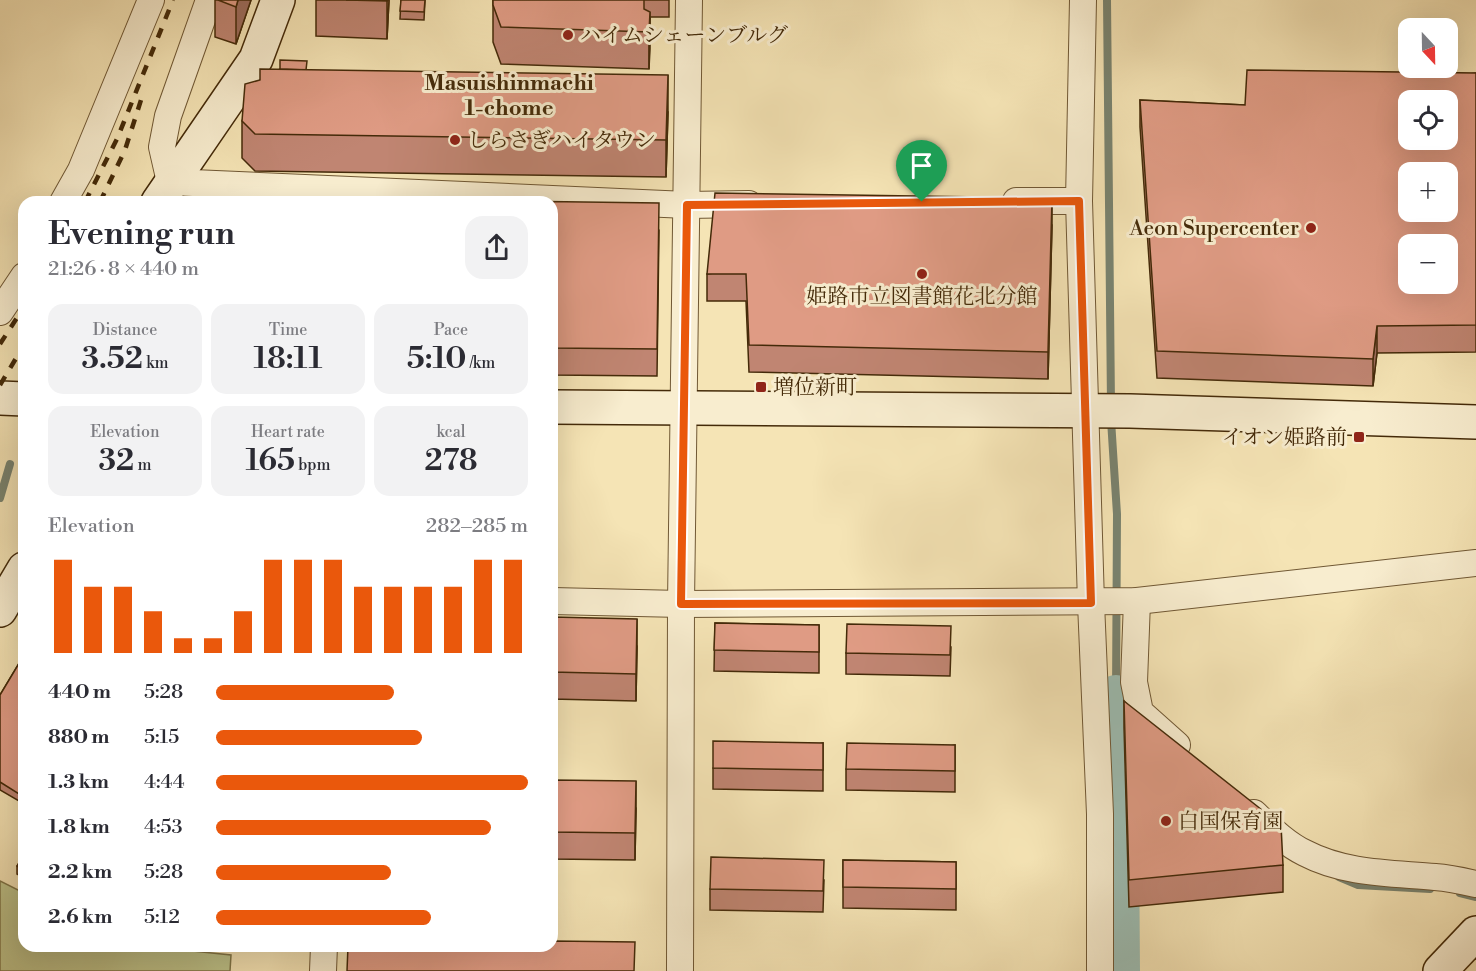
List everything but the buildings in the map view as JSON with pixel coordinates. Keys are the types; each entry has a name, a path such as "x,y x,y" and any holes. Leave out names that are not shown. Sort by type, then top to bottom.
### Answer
{"street":[{"path":"66,196 81,170 151,0"},
{"path":"164,192 162,147 168,116 208,0"},
{"path":"164,192 256,59 278,0"},
{"path":"680,971 681,604 689,0"},
{"path":"1083,0 1079,201 1100,814 1100,971"},
{"path":"164,192 325,196"},
{"path":"996,201 1079,201"},
{"path":"558,202 687,205 770,204"},
{"path":"0,312 18,285"},
{"path":"0,398 18,399"},
{"path":"558,407 1130,411 1476,422"},
{"path":"558,601 681,604 1091,603 1137,601 1476,562"},
{"path":"0,610 14,574"},
{"path":"1137,601 1134,682 1140,712 1190,757"},
{"path":"1233,794 1275,832 1304,853 1330,863 1377,873 1438,877 1476,884"},
{"path":"1440,971 1476,933"},
{"path":"323,971 324,952"}],"green space":[{"path":"0,881 18,890 18,952 202,952 231,955 230,971 0,971"}],"waterway":[{"path":"1107,0 1111,405"},
{"path":"1111,420 1117,514 1116,697 1128,723"},
{"path":"0,498 10,464"},
{"path":"1116,697 1118,971"},
{"path":"1339,877 1358,885 1430,889"},
{"path":"1460,893 1476,897"}],"railway":[{"path":"88,196 117,139 173,0"},
{"path":"103,196 125,150 141,100"},
{"path":"0,344 18,316"},
{"path":"0,385 18,355"}],"place":[{"name":"ハイムシェーンブルグ","path":"568,35"},
{"name":"しらさぎハイタウン","path":"455,140"},
{"name":"Aeon Supercenter","path":"1311,228"},
{"name":"姫路市立図書館花北分館","path":"922,274"},
{"name":"増位新町","path":"761,387"},
{"name":"イオン姫路前","path":"1359,437"},
{"name":"白国保育園","path":"1166,821"}],"district":[{"name":"Masuishinmachi 1-chome","path":"509,94"}],"route":[{"path":"1079,201 1091,603 681,604 687,205 922,202 1079,201"}]}
